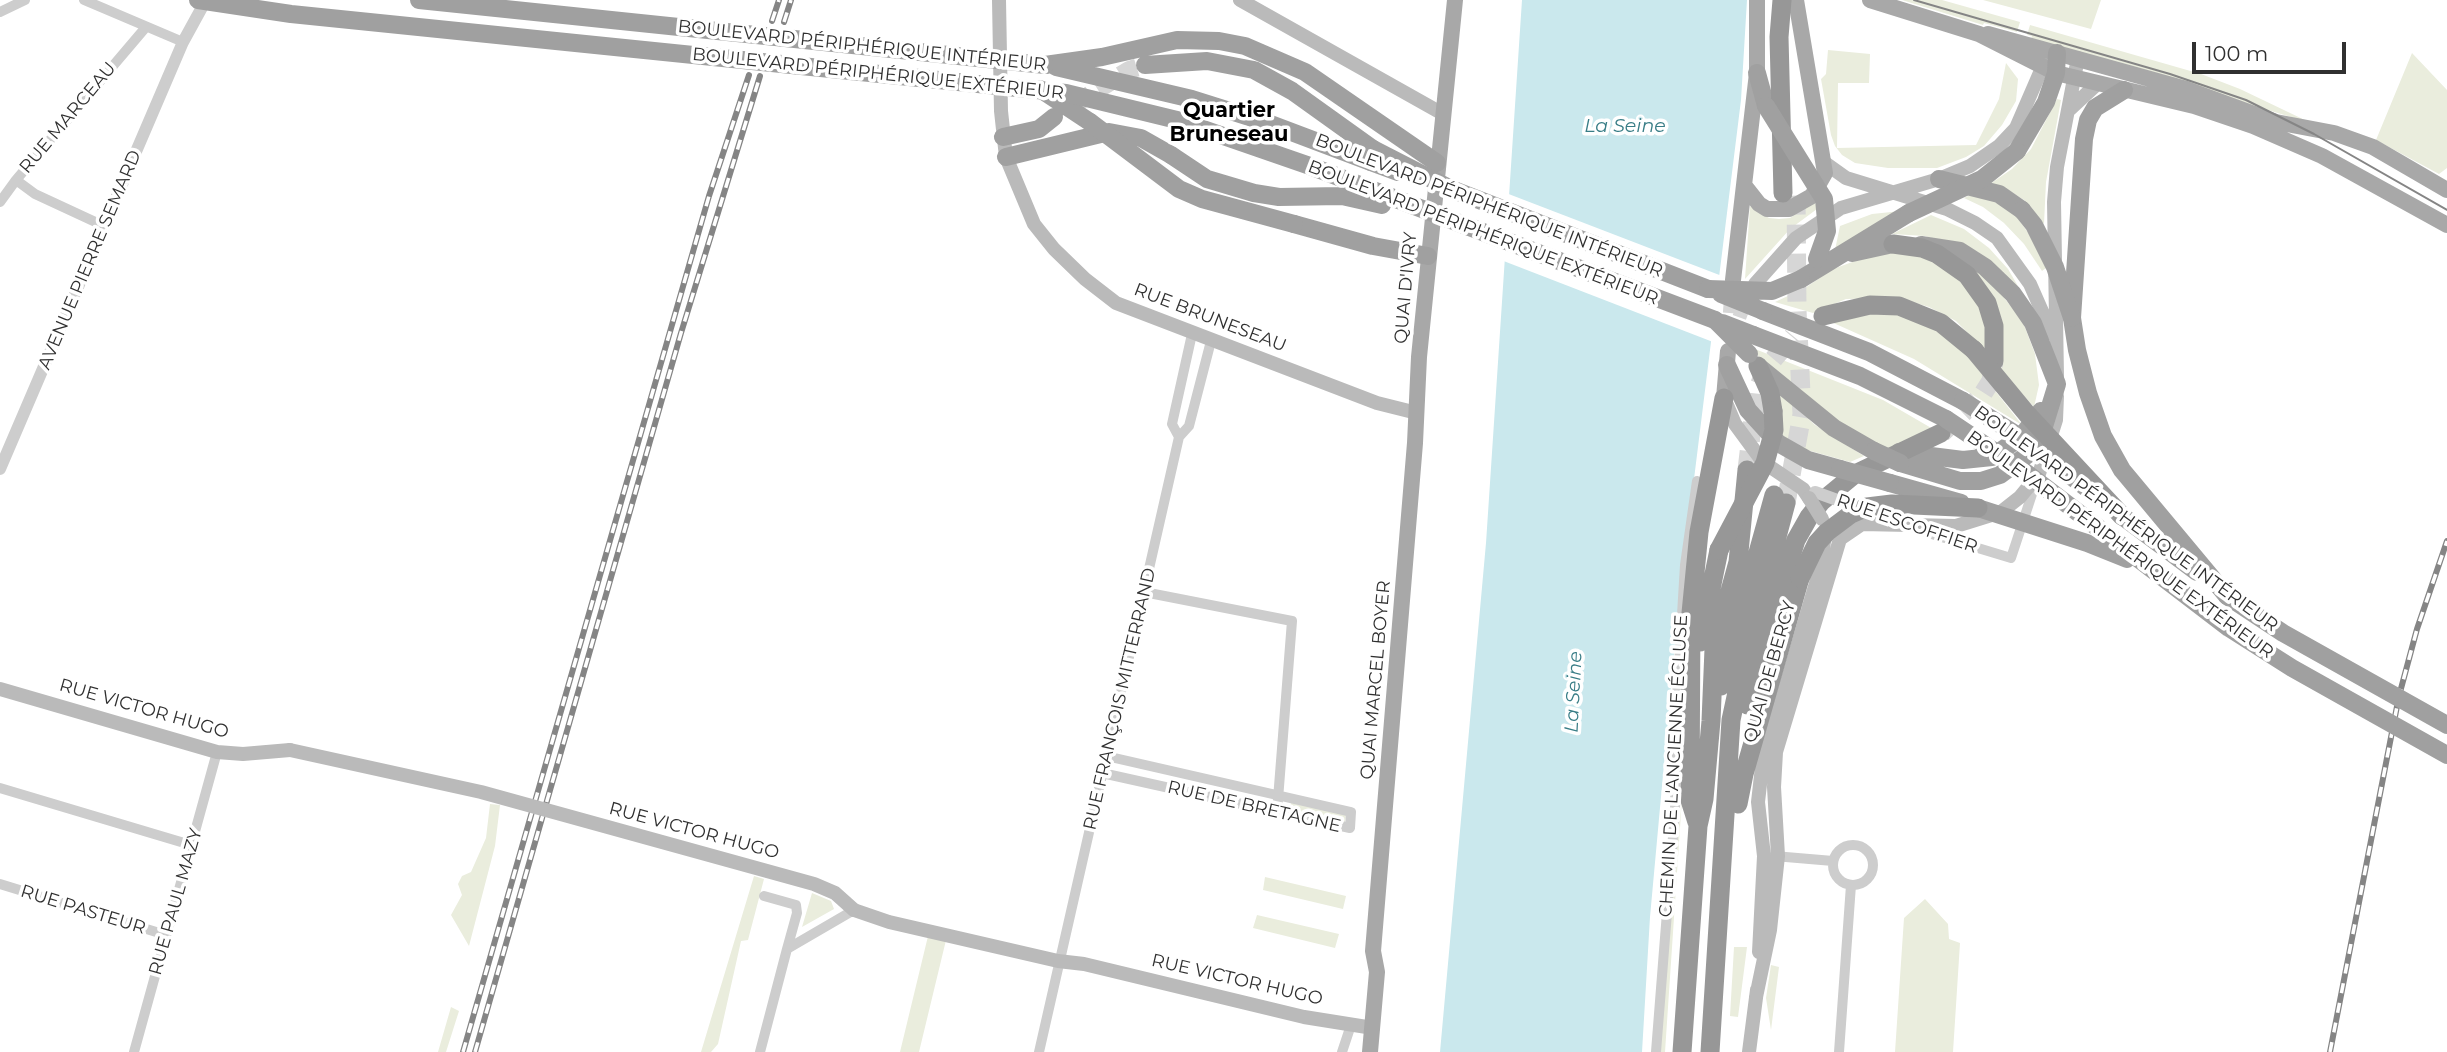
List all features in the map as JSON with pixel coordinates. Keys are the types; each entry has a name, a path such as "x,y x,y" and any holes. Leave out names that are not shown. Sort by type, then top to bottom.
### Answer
{"highway":[{"name":"BOULEVARD PÉRIPHÉRIQUE EXTÉRIEUR","path":"198,0 291,14 1040,89 1177,120 1310,166 1860,376 2025,472 2260,649 2447,755"},
{"name":"BOULEVARD PÉRIPHÉRIQUE INTÉRIEUR","path":"419,0 1045,65 1192,99 1372,155 1451,189 1869,352 1963,401 2017,435 2227,596 2284,633 2447,725"},
{"path":"1782,0 1779,37 1790,192 1790,43 1796,0"},
{"path":"1045,65 1102,57 1177,40 1219,41 1245,46 1305,72 1437,163"},
{"path":"1708,289 1772,291 1801,279 1909,213 1982,179 2017,151 2036,121 2049,70 2057,53"},
{"path":"1144,65 1207,61 1254,70 1299,95 1372,155"},
{"path":"1757,73 1766,106 1820,191 1827,210 1823,246 1801,279"},
{"path":"1040,89 1090,122 1179,189 1202,199 1373,246 1428,256"},
{"path":"2072,318 2082,163 2088,120 2104,100 2124,90"},
{"path":"1003,137 1039,129 1054,117"},
{"path":"1006,157 1109,132 1141,138 1207,179 1254,193 1279,197 1342,196 1451,220"},
{"path":"1939,179 1993,192 2011,200 2034,225 2055,267 2072,318 2088,393 2103,436 2148,505 2227,596"},
{"path":"1715,320 1753,360 1834,428 1874,451 1960,481 1981,481 2000,475 2031,452 2041,436 2057,384 2034,323 2013,294 1985,267 1961,251 1932,245 1902,245 1836,258"},
{"path":"1902,245 1948,260 1975,285 1987,303 1994,326 1994,360"},
{"path":"1823,316 1855,307 1899,306 1941,323 1974,350 2027,414 2122,516"},
{"path":"1728,358 1748,410 1778,443 1808,460 2087,542 2149,568"},
{"path":"1691,693 1719,550 1765,463 1774,430 1767,384 1753,360"},
{"path":"1698,826 1690,800 1691,612 1696,558 1724,398"},
{"path":"1730,763 1796,540 1821,502 1838,486 1874,463 1899,458 1943,426"},
{"path":"1682,1052 1698,826 1711,721 1714,649 1738,562 1747,470"},
{"path":"1710,1052 1723,881 1731,720 1780,499 1711,721"},
{"path":"1723,881 1744,774 1800,578 1817,543 1851,514 1867,508 1892,504 1978,508"}],"main road":[{"name":"RUE BRUNESEAU","path":"999,0 1003,137 1006,157 1034,224 1085,279 1116,303 1192,334 1395,409 1417,413"},
{"path":"1240,0 1443,114"},
{"name":"QUAI D'IVRY","path":"1417,413 1428,256 1455,0"},
{"path":"1733,280 1757,73 1757,0"},
{"path":"1744,185 1759,204 1767,209 1789,209 1812,196 1821,185 1825,163 1818,141 1796,0"},
{"path":"1870,0 1979,34 2049,70 2194,106 2285,139 2322,156 2447,225"},
{"path":"1979,34 2000,35 2186,89 2276,122 2334,133 2373,148 2447,190"},
{"path":"2039,474 2056,421 2054,202 2057,167 2078,58"},
{"path":"1755,284 1796,238 1841,208 1939,179 1970,166 1999,146 2016,128 2049,70"},
{"path":"2069,110 2097,84"},
{"path":"1825,163 1846,178 1947,209 1997,238 2030,284 2056,342"},
{"path":"1724,398 1728,358"},
{"name":"QUAI DE BERCY","path":"1724,398 1735,424 1763,462 1809,493 1822,519 1825,536 1816,583 1762,767 1758,802 1771,856"},
{"name":"QUAI MARCEL BOYER","path":"1362,1052 1362,1026 1377,972 1373,951 1417,413"},
{"name":"QUAI DE BERCY","path":"1749,1052 1756,997 1769,941 1776,752 1840,539 1862,524 1956,526 1980,521 2001,512 2020,497 2039,474"},
{"name":"RUE VICTOR HUGO","path":"0,689 217,752 243,754 290,750 481,792 801,880 835,893 854,910 888,922 1058,961 1084,964 1323,1020 1362,1026"},
{"name":"QUAI MARCEL BOYER","path":"1362,1026 1370,1052"}],"street":[{"path":"0,12 25,0"},
{"path":"84,0 146,27 181,47"},
{"name":"AVENUE PIERRE SEMARD","path":"0,469 181,47 205,0"},
{"name":"RUE MARCEAU","path":"0,202 146,27"},
{"path":"16,180 35,194 104,226"},
{"name":"RUE FRANÇOIS MITTERRAND","path":"1179,437 1172,424 1192,334"},
{"name":"RUE FRANÇOIS MITTERRAND","path":"1039,1052 1179,437 1189,426 1211,341"},
{"path":"1179,389 1196,393"},
{"name":"RUE ESCOFFIER","path":"1809,493 1840,501 1904,526 2011,558 2039,474"},
{"name":"CHEMIN DE L'ANCIENNE ÉCLUSE","path":"1656,1052 1675,811 1677,697 1685,565 1697,481"},
{"path":"1144,592 1292,621 1277,812"},
{"name":"RUE PAUL MAZY","path":"134,1052 217,752"},
{"name":"RUE DE BRETAGNE","path":"1102,773 1350,828 1351,812 1105,756"},
{"path":"0,788 191,845"},
{"path":"1846,846 1860,846 1870,853 1873,863 1871,875 1865,881 1851,885 1837,878 1833,861 1838,851 1846,846"},
{"path":"1771,856 1833,861"},
{"name":"RUE PASTEUR","path":"0,884 166,935"},
{"path":"1839,1052 1851,885"},
{"path":"760,1052 797,913 796,905 764,896"},
{"path":"787,948 854,910"},
{"name":"QUAI MARCEL BOYER","path":"1342,1052 1362,1026"}],"green space":[{"path":"1902,0 1942,0 2020,22 2017,32 1984,23 1983,25"},
{"path":"1983,0 2101,0 2091,29"},
{"path":"2030,25 2201,74 2240,89 2311,123 2031,39 2032,36 2027,35"},
{"path":"1828,50 1870,54 1869,83 1838,83 1837,148 1976,145 1999,99 2006,63 2018,79 2016,101 2002,125 1984,146 1966,157 1937,168 1888,168 1855,163 1842,155 1835,146 1831,135 1821,79 1826,74"},
{"path":"2412,53 2447,90 2447,168 2439,174 2376,140"},
{"path":"2057,99 2061,100 2046,182 2044,224 2024,200 2008,190 1990,184 2012,169 2031,149"},
{"path":"1972,194 1998,203 2015,214 2031,237 2046,268 2042,271 2024,244 2004,223 1983,207 1964,198"},
{"path":"1815,202 1817,209 1790,229 1745,279 1750,206 1769,218 1779,219 1790,218"},
{"path":"1901,211 1835,250 1840,226 1872,214"},
{"path":"1931,215 1964,229 1989,248 2008,269 2022,293 1978,252 1925,236 1892,234"},
{"path":"1895,252 1922,257 1947,269 1966,286 1980,306 1987,329 1988,354 1956,321 1929,307 1899,298 1846,299 1813,313 1775,302 1805,288 1833,269 1869,256"},
{"path":"1960,259 1988,277 2023,322 2035,354 2039,385 2034,407 2001,370 2003,336 1998,308 1985,284"},
{"path":"1890,313 1918,320 1944,333 1963,350 2022,425 1914,359 1829,321 1864,314"},
{"path":"1755,349 1883,400 1933,429 1885,450 1868,443 1784,381 1754,352"},
{"path":"1780,393 1815,425 1864,456 1850,462 1807,450 1781,437"},
{"path":"1682,798 1665,1052 1660,1052 1672,886"},
{"path":"1291,802 1346,815 1345,822 1290,811"},
{"path":"490,804 500,805 495,846 469,946 451,915 462,895 458,884 462,876 471,872 486,838"},
{"path":"754,876 764,879 748,940 741,941 718,1044 711,1052 701,1052"},
{"path":"1265,877 1346,896 1343,909 1263,890"},
{"path":"812,893 831,901 834,909 802,927"},
{"path":"1925,899 1948,924 1949,939 1960,943 1953,1052 1895,1052 1904,918"},
{"path":"1257,915 1339,934 1335,948 1253,928"},
{"path":"929,932 947,936 919,1052 900,1052"},
{"path":"1734,947 1747,947 1738,1017 1730,1016"},
{"path":"1771,965 1779,967 1771,1030 1766,998"},
{"path":"451,1007 459,1011 446,1052 438,1052"}],"water":[{"name":"La Seine","path":"1522,0 1747,0 1741,100 1679,600 1650,917 1642,1052 1440,1052 1486,543"}],"pier":[{"path":"1506,193 1722,276 1713,342 1501,260"}],"tunnel":[{"path":"1075,104 1129,70 1145,65"},
{"path":"1786,503 1802,414 1797,310 1796,192"},
{"path":"1729,337 1733,286"},
{"path":"1732,337 1748,294"},
{"path":"1747,470 1756,393 1767,367 1793,336"},
{"path":"1942,433 1982,395 1991,381 1994,361"}],"tram line":[{"path":"1914,0 2170,74 2246,100 2314,134 2447,210"}],"railway":[{"path":"772,21 779,0"},
{"path":"784,22 791,0"},
{"path":"463,1052 709,196 749,75"},
{"path":"475,1052 681,333 760,76"},
{"path":"2330,1052 2399,696 2417,629 2447,541"}],"district":[{"name":"Quartier Bruneseau","path":"1229,123"}]}
